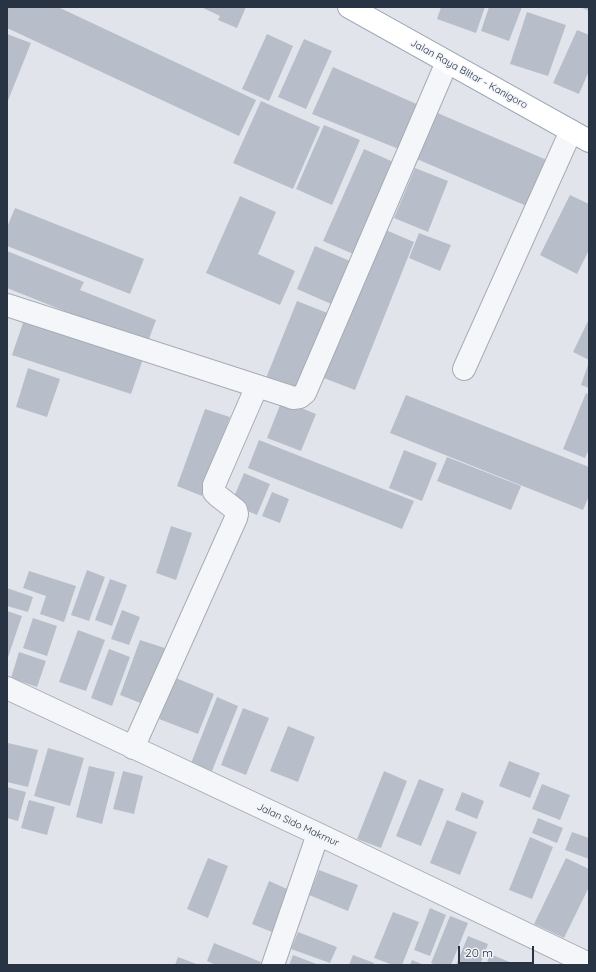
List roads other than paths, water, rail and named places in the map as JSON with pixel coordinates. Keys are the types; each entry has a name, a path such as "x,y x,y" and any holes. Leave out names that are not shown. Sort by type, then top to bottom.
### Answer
{"main road":[{"name":"Jalan Raya Blitar - Kanigoro","path":"349,7 580,136"}],"street":[{"path":"7,305 293,398 300,397 305,392 447,62"},
{"path":"464,369 580,136"},
{"path":"133,748 236,518 236,510 214,492 214,485 257,386"},
{"name":"Jalan Sido Makmur","path":"7,688 318,834 589,964"},
{"path":"274,965 318,834"}]}
